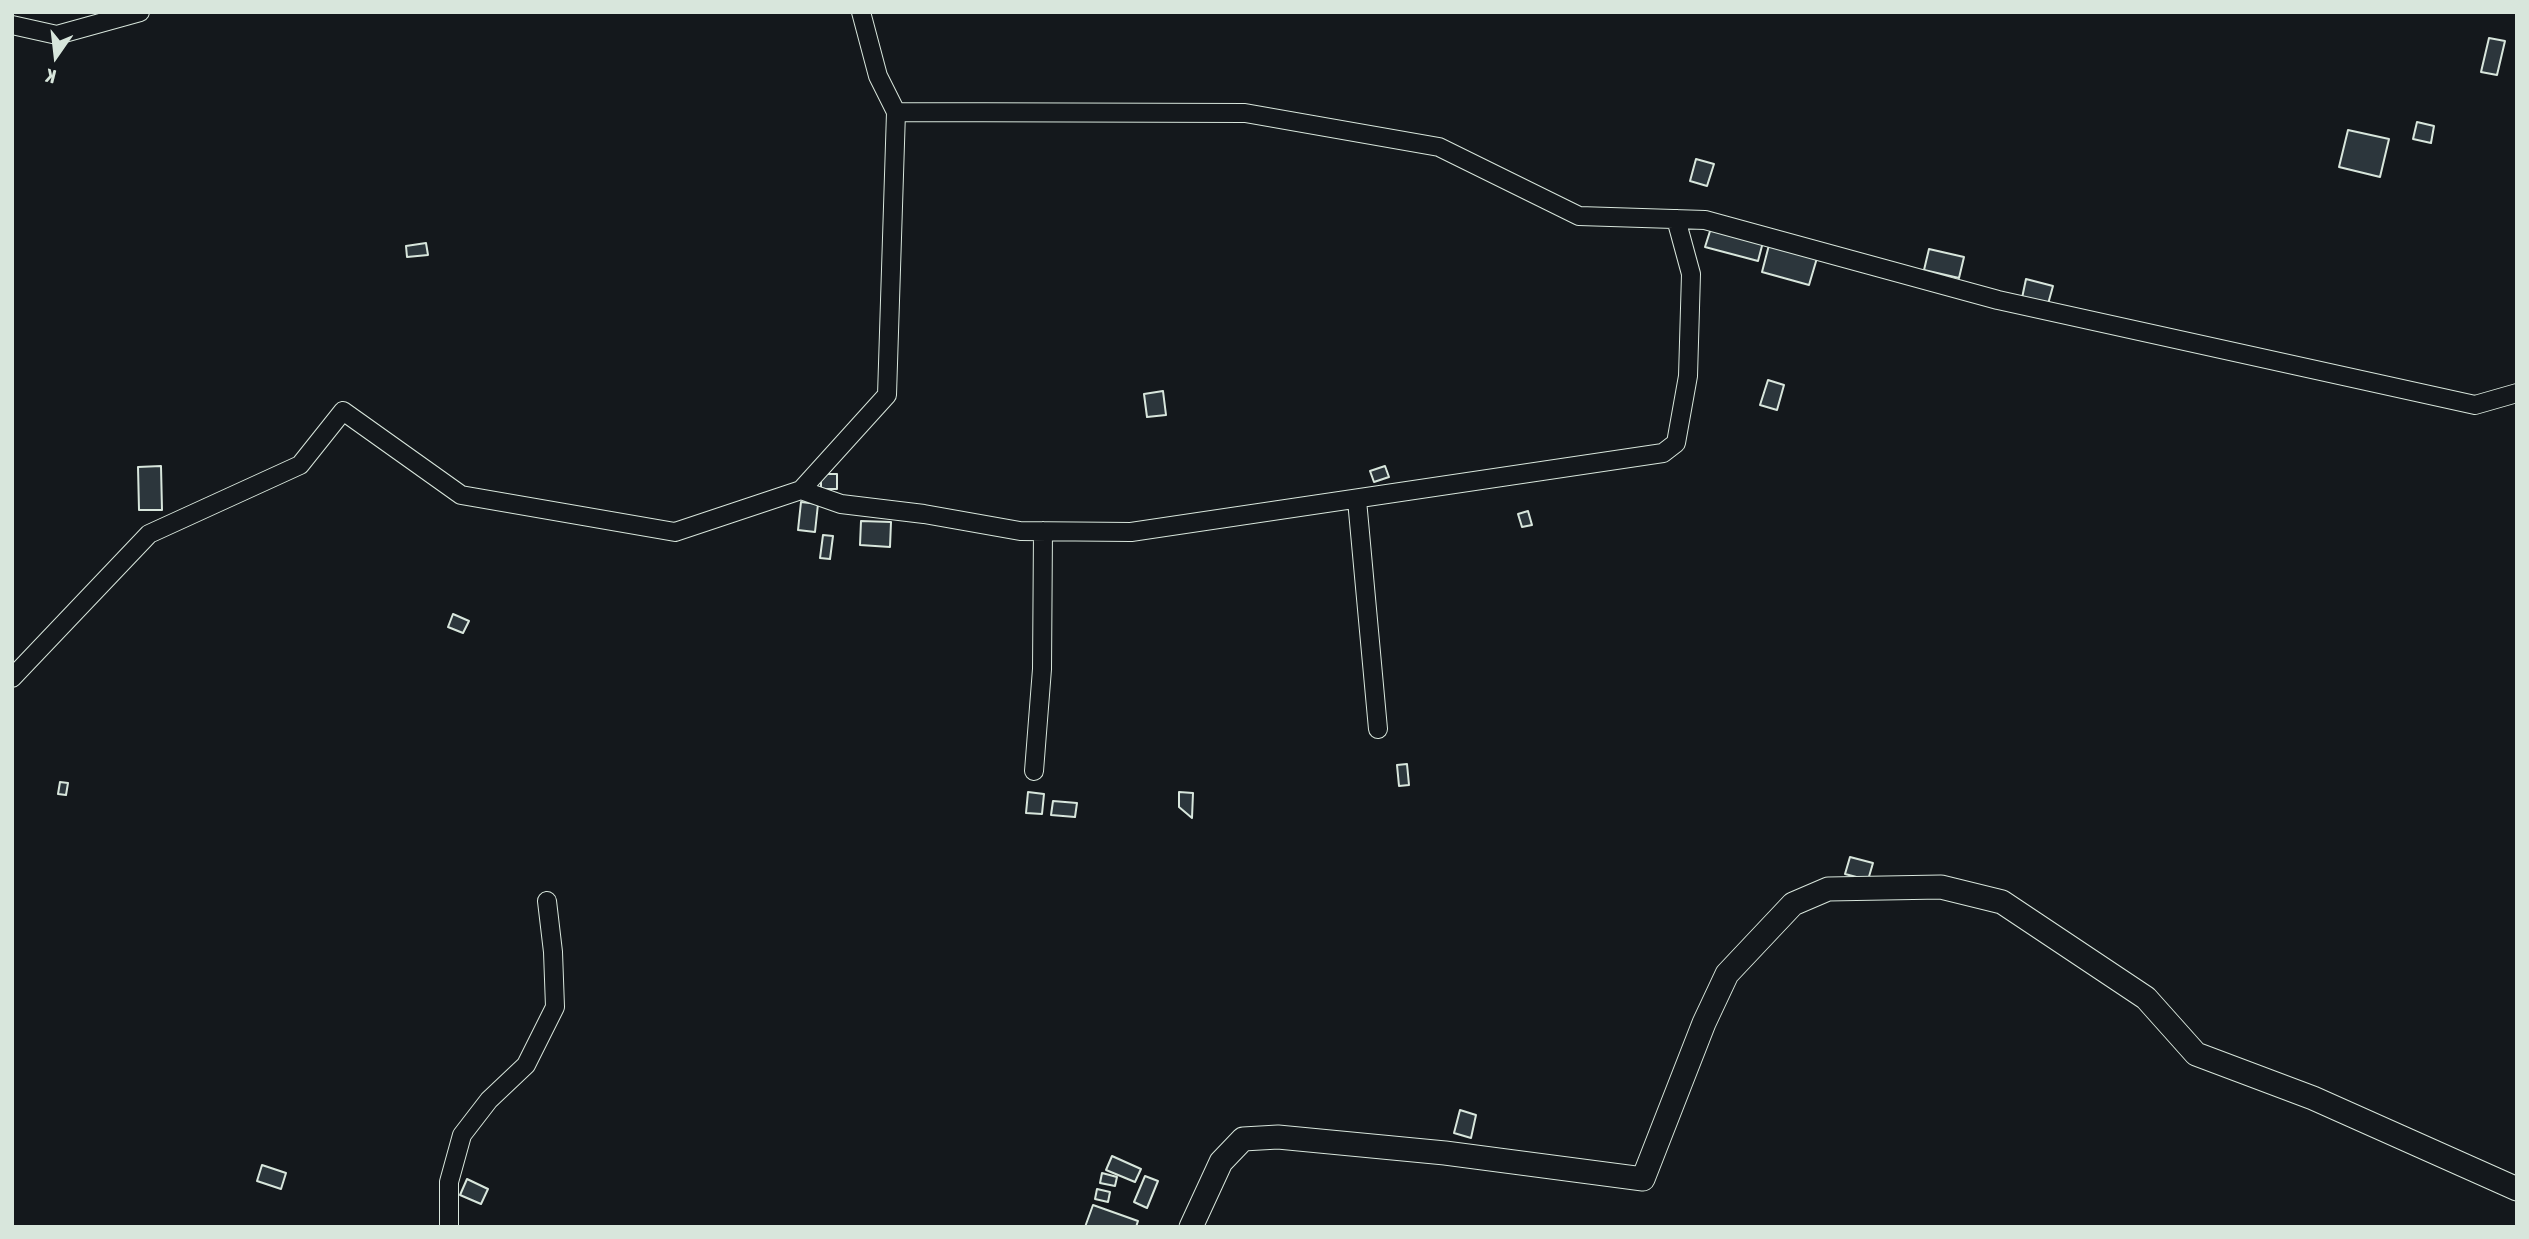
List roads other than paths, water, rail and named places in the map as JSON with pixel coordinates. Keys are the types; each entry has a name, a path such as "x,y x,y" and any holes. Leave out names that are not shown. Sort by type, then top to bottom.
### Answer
{"street":[{"path":"12,25 57,35 140,12"},
{"path":"12,678 149,534 300,465 343,411 461,495 592,518 675,532 801,490 887,395 896,113 878,76 861,12"},
{"path":"896,113 1245,113 1439,147 1578,216 1705,220 1998,300 2475,405 2517,393"},
{"path":"801,490 841,504 924,514 1020,531 1131,532 1663,453 1676,443 1688,376 1691,274 1676,219"},
{"path":"1357,500 1378,729"},
{"path":"1034,771 1042,669 1043,531"},
{"path":"1191,1227 1221,1163 1243,1139 1278,1137 1417,1150 1643,1179 1704,1023 1727,974 1793,904 1828,889 1941,887 2002,902 2146,998 2196,1054 2313,1098 2517,1189"},
{"path":"449,1227 449,1182 463,1135 489,1100 526,1066 555,1007 547,901"}]}
